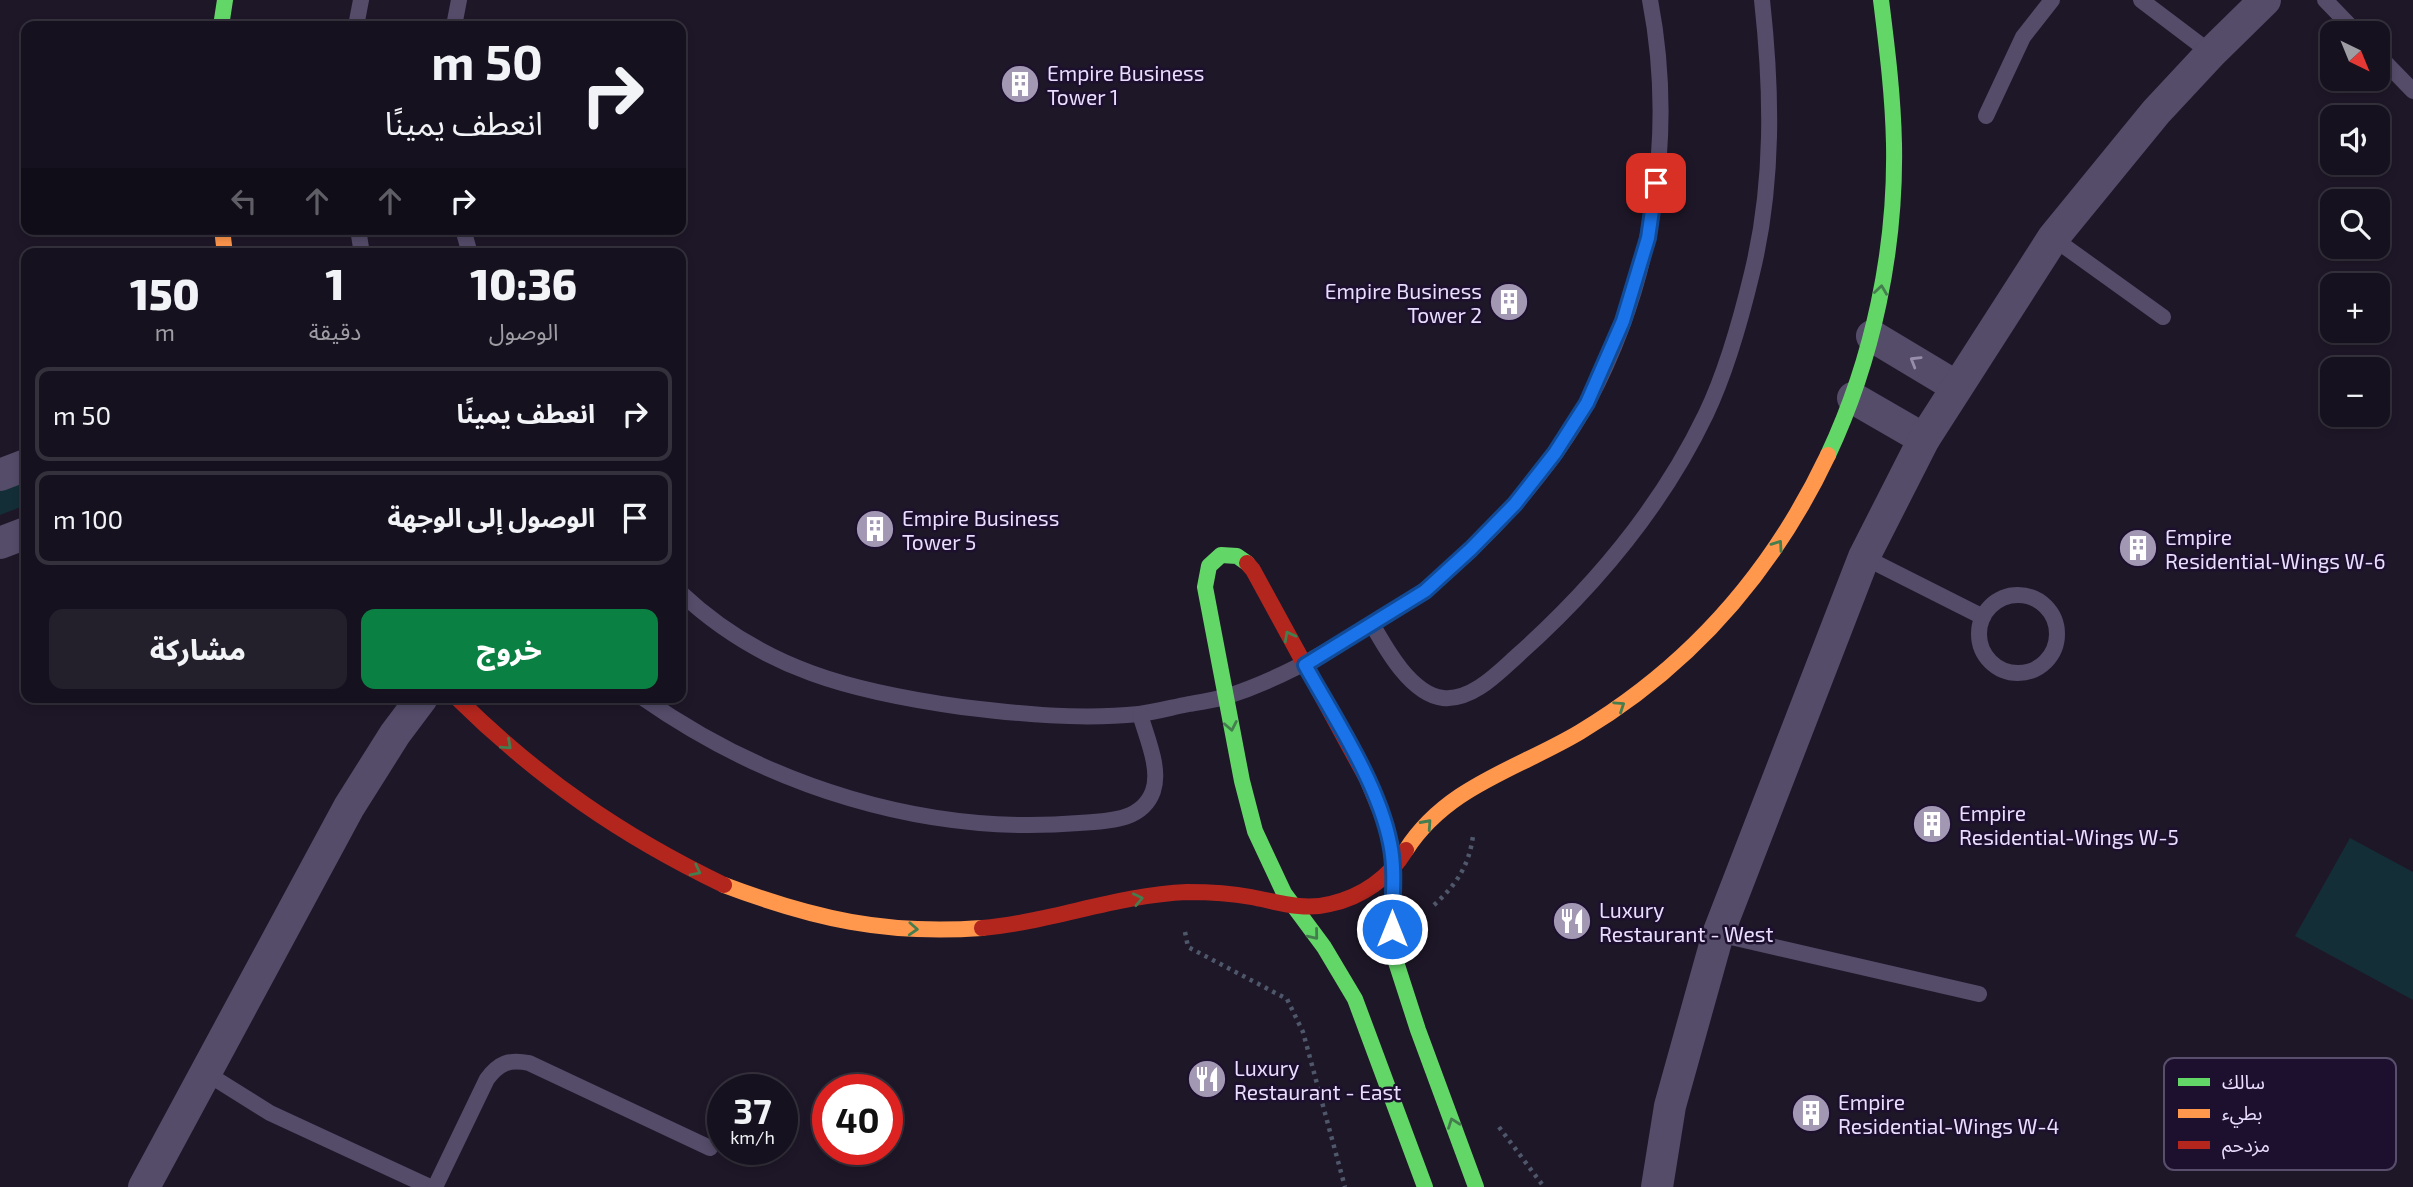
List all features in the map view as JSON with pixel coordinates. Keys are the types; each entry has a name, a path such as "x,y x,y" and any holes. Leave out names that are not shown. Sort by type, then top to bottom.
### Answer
{"street":[{"path":"222,21 225,0"},
{"path":"462,703 518,755 570,796 625,832 727,887 822,918 883,928 933,930 992,927 1054,918 1178,893 1208,892 1251,897 1294,908 1321,906 1348,899 1394,870 1412,841 1434,816 1477,784 1548,750 1593,724 1636,695 1676,662 1714,627 1750,585 1794,521 1824,467 1853,398 1879,304 1891,227 1894,155 1893,90 1881,0"},
{"path":"1657,1187 1670,1106 1718,934 1864,557 1924,439 2053,237 2157,112 2211,52 2264,0"},
{"path":"1893,90 1901,26"},
{"path":"1872,336 1957,387"},
{"path":"1853,398 1924,439"},
{"path":"0,475 21,467"},
{"path":"0,543 21,535"},
{"path":"1425,1187 1355,999 1324,947 1294,908 1268,863 1255,831 1225,697 1205,574 1210,562 1221,555 1234,553 1246,559 1375,796 1391,845 1394,870 1392,929 1396,962 1476,1187"},
{"path":"144,1187 349,807 395,734 418,703"}],"lane":[{"path":"357,21 361,0"},
{"path":"455,21 459,0"},
{"path":"686,598 710,621 764,654 823,678 885,695 1009,713 1140,714 1225,697 1305,665 1372,624 1425,591 1515,504 1555,453 1587,403 1605,367 1623,321 1648,238 1660,156 1662,92 1656,28 1650,0"},
{"path":"1372,624 1390,656 1409,678 1428,693 1440,698 1464,696 1505,667 1593,582 1643,517 1676,467 1706,413 1726,362 1752,272 1765,202 1770,134 1769,66 1762,0"},
{"path":"1986,116 2023,37 2052,0"},
{"path":"2141,0 2211,52"},
{"path":"2325,0 2345,21"},
{"path":"2390,67 2413,91"},
{"path":"2053,237 2163,317"},
{"path":"1864,557 1983,617"},
{"path":"2013,595 2026,595 2038,600 2048,608 2055,619 2058,632 2051,656 2042,666 2018,673 1993,664 1980,643 1979,629 1983,617 1990,607 2013,595"},
{"path":"650,703 736,755 798,782 862,803 929,818 1001,823 1065,824 1116,820 1131,815 1144,806 1152,792 1155,777 1140,714"},
{"path":"1718,934 1979,994"},
{"path":"435,1187 487,1079 497,1066 512,1060 529,1063 707,1147"},
{"path":"206,1073 270,1113 430,1187"}],"path":[{"path":"1430,911 1457,883 1466,865 1474,829 1489,810 1477,784"},
{"path":"1178,893 1188,947 1287,999 1303,1031 1345,1187"},
{"path":"1491,1116 1544,1187"}],"shaded area":[{"path":"21,480 21,507 0,515 0,488"},
{"path":"2350,838 2413,872 2413,1000 2295,936"}],"traffic: fast":[{"path":"222,21 225,0"},
{"path":"1828,455 1858,381 1869,342 1879,303 1891,224 1894,144 1881,0"},
{"path":"1247,563 1237,556 1221,555 1209,566 1205,587 1242,781 1255,831 1284,893 1324,947 1355,999 1425,1187"},
{"path":"1394,943 1396,962 1418,1030 1476,1187"}],"traffic: slow":[{"path":"223,235 224,248"},
{"path":"1406,850 1423,828 1463,794 1580,732 1620,706 1692,646 1725,612 1782,538 1828,455"},
{"path":"724,885 789,907 851,922 914,929 982,928"}],"traffic: jam":[{"path":"1247,563 1367,779 1384,820 1391,845 1394,943"},
{"path":"462,703 519,754 583,803 651,846 724,885"},
{"path":"982,928 1135,898 1187,892 1227,894 1291,905 1320,906 1353,897 1374,885 1406,850"}],"place":[{"name":"Empire Business Tower 1","path":"1020,84"},
{"name":"Empire Business Tower 2","path":"1509,302"},
{"name":"Empire Business Tower 5","path":"875,529"},
{"name":"Empire Residential-Wings W-6","path":"2138,548"},
{"name":"Empire Residential-Wings W-5","path":"1932,824"},
{"name":"Luxury Restaurant - West","path":"1572,921"},
{"name":"Luxury Restaurant - East","path":"1207,1079"},
{"name":"Empire Residential-Wings W-4","path":"1811,1113"}],"route":[{"path":"1392,929 1394,870 1384,820 1367,779 1305,665 1425,591 1515,504 1555,453 1587,403 1623,321 1648,238 1656,183"}]}
